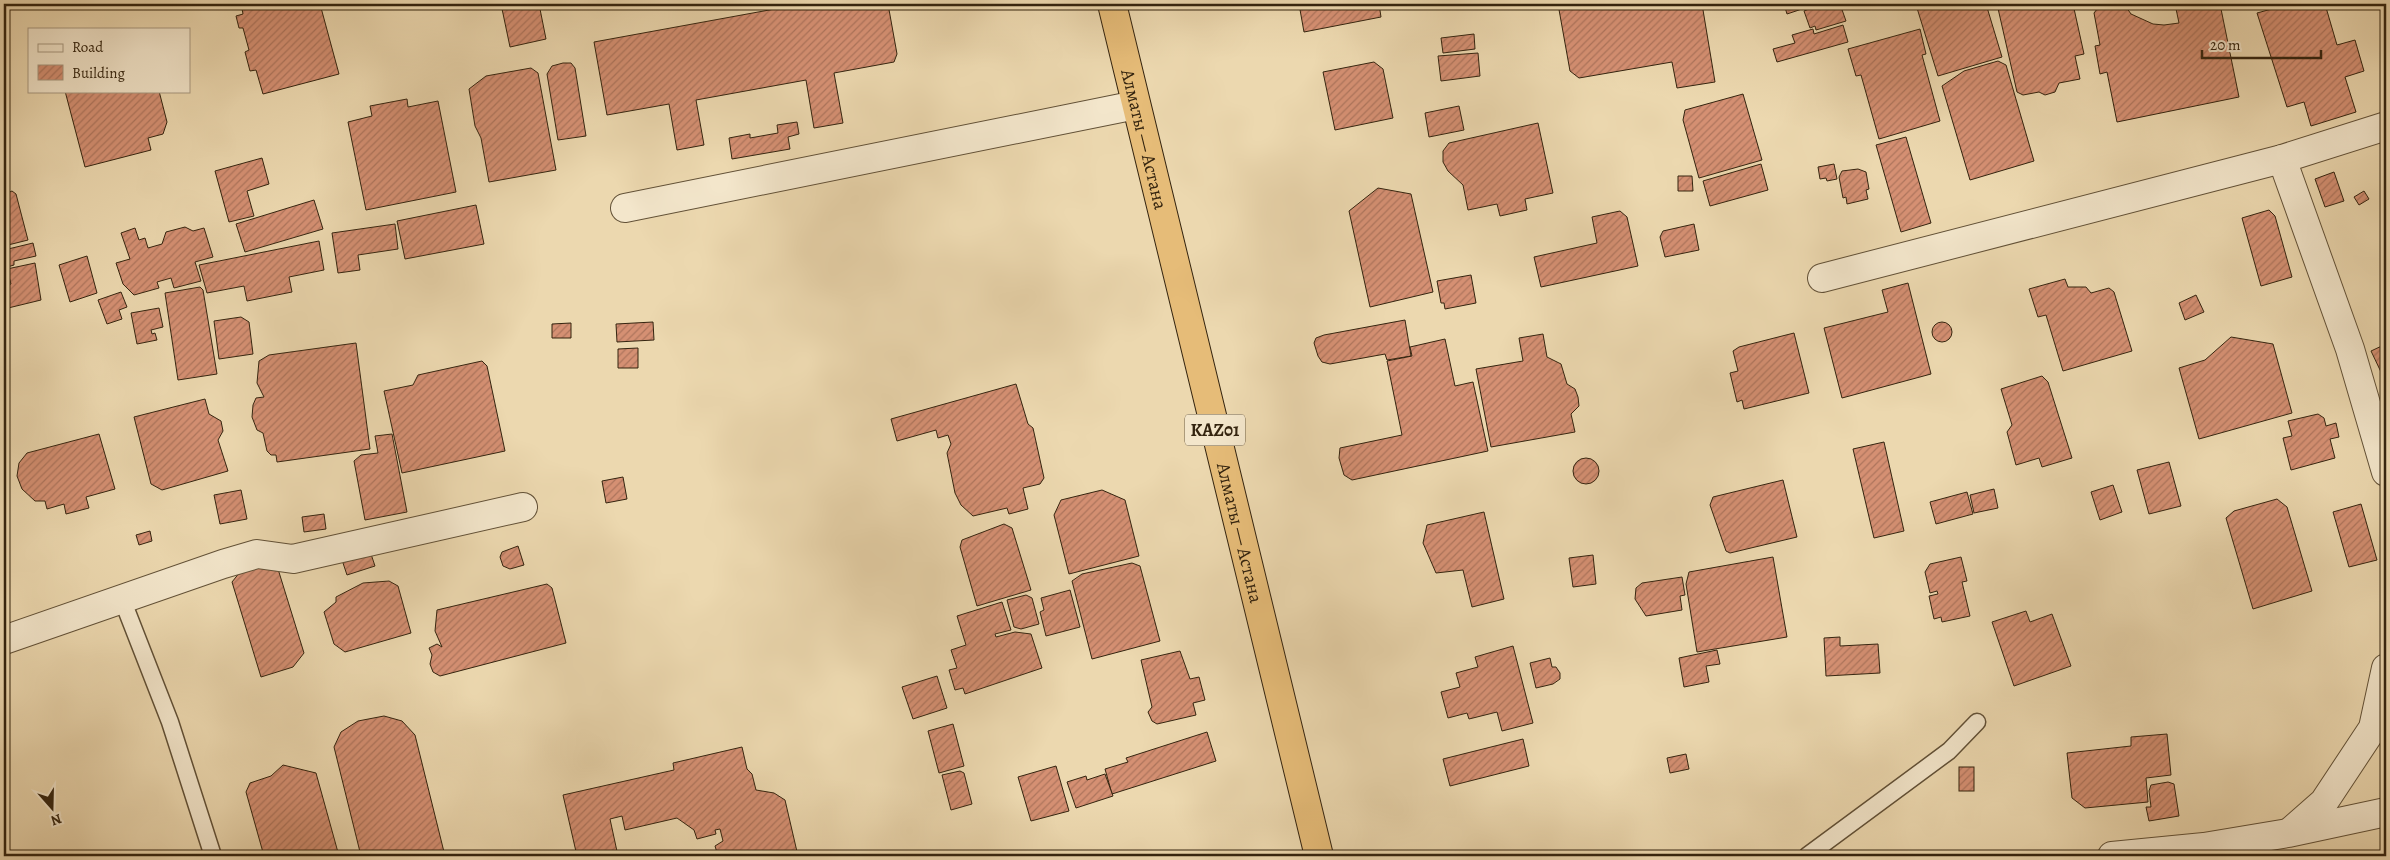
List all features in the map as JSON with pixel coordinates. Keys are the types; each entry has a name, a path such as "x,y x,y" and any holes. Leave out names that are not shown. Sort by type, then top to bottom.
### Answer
{"highway":[{"name":"Алматы — Астана","path":"1112,4 1319,856"}],"street":[{"path":"625,208 1136,105"},
{"path":"1822,278 2282,159 2386,126"},
{"path":"2282,159 2350,349 2386,472"},
{"path":"4,640 257,554 293,559 523,507"},
{"path":"2288,833 2324,802 2373,728 2386,668"},
{"path":"2112,856 2204,847 2288,833 2386,812"}],"lane":[{"path":"122,599 170,722 213,856"},
{"path":"1807,856 1949,751 1977,722"}],"building":[{"path":"241,4 320,4 339,74 263,94 256,70 250,71 245,52 249,50 243,28 239,28 236,16 243,14"},
{"path":"501,4 539,4 546,39 510,47"},
{"path":"802,4 888,4 897,54 894,62 834,73 843,123 814,128 806,80 696,100 704,145 677,150 669,104 607,115 594,42"},
{"path":"1299,4 1379,4 1381,17 1304,32"},
{"path":"1558,4 1702,4 1715,82 1677,88 1672,62 1579,78 1570,71"},
{"path":"1784,4 1803,4 1805,8 1787,14"},
{"path":"1807,4 1840,4 1846,21 1816,30 1815,26 1810,28 1804,11 1809,9"},
{"path":"1931,4 1986,4 2002,57 1938,76 1917,8"},
{"path":"1997,4 2061,4 2062,6 2073,4 2084,54 2075,56 2080,79 2059,83 2055,92 2045,95 2039,92 2023,95 2017,92"},
{"path":"2101,4 2124,4 2131,14 2153,24 2164,25 2179,23 2175,4 2220,4 2239,97 2117,122 2107,72 2100,74 2095,46 2100,45 2094,13"},
{"path":"2278,4 2325,4 2337,45 2355,40 2364,71 2345,77 2356,112 2311,126 2304,102 2287,107 2257,13 2279,7"},
{"path":"1843,25 1848,42 1777,62 1773,49 1795,43 1792,35 1813,29 1814,34"},
{"path":"1920,29 1926,54 1922,55 1940,121 1879,139 1861,75 1856,76 1848,49"},
{"path":"1474,34 1475,49 1443,53 1441,38"},
{"path":"1478,53 1480,76 1441,81 1438,56"},
{"path":"1998,61 2006,65 2034,161 1970,180 1942,86 1964,71"},
{"path":"1374,62 1383,69 1393,118 1335,130 1323,72"},
{"path":"571,63 575,68 586,136 558,140 547,74 552,66"},
{"path":"531,68 538,73 556,170 489,182 481,138 475,126 469,89 486,76"},
{"path":"65,92 159,92 167,122 163,134 148,138 151,150 85,167"},
{"path":"1743,94 1762,160 1699,178 1683,120 1685,110"},
{"path":"407,99 408,107 438,101 456,192 366,210 348,122 372,116 370,106"},
{"path":"1459,106 1464,130 1429,137 1425,113"},
{"path":"797,122 799,134 788,137 790,149 732,159 729,138 750,134 750,138 778,133 777,125"},
{"path":"1538,123 1553,193 1525,199 1527,210 1500,216 1497,204 1468,210 1463,185 1448,171 1443,162 1443,151 1449,143"},
{"path":"1906,137 1931,223 1901,232 1876,145"},
{"path":"262,158 269,184 247,191 254,216 229,222 215,171"},
{"path":"1761,164 1768,190 1710,206 1703,181"},
{"path":"1834,164 1837,179 1827,181 1826,178 1820,179 1818,167"},
{"path":"1858,169 1866,172 1869,189 1866,190 1868,199 1847,204 1846,197 1843,198 1839,177 1842,171"},
{"path":"2334,172 2344,201 2325,207 2315,179"},
{"path":"1678,176 1692,176 1693,191 1678,191"},
{"path":"1378,188 1411,194 1433,292 1370,307 1349,211"},
{"path":"12,191 16,194 28,240 4,246 4,194"},
{"path":"2364,191 2369,199 2359,205 2354,197"},
{"path":"314,200 323,229 245,252 236,224"},
{"path":"476,205 484,244 405,259 397,221"},
{"path":"2269,210 2275,216 2292,277 2261,286 2242,218"},
{"path":"1620,211 1627,217 1638,266 1541,287 1534,257 1597,243 1592,217"},
{"path":"395,224 398,249 358,255 360,270 338,273 332,233"},
{"path":"1694,224 1699,250 1665,257 1660,237 1663,231"},
{"path":"185,227 193,231 204,228 213,257 195,262 201,281 174,288 171,278 157,282 159,288 134,295 123,284 116,263 130,259 121,233 135,228 139,240 145,238 148,248 162,244 166,232"},
{"path":"319,241 324,270 289,277 292,292 247,301 244,286 207,293 199,265"},
{"path":"33,243 36,256 14,261 14,265 4,268 4,250"},
{"path":"87,256 97,293 70,302 59,265"},
{"path":"35,263 41,300 4,309 4,286 11,284 7,269"},
{"path":"1471,275 1476,303 1445,309 1444,303 1441,303 1437,281"},
{"path":"2065,279 2068,287 2086,287 2091,293 2109,288 2114,292 2132,351 2063,371 2046,315 2038,317 2029,289"},
{"path":"1908,283 1931,374 1842,398 1824,328 1888,312 1882,290"},
{"path":"200,287 203,290 217,374 178,380 165,293"},
{"path":"121,292 127,307 119,310 122,319 107,324 98,300"},
{"path":"2196,295 2204,312 2185,320 2179,303"},
{"path":"159,308 163,327 151,330 152,334 155,333 157,340 137,344 131,313"},
{"path":"241,317 249,322 253,354 219,359 214,321"},
{"path":"1405,320 1411,356 1387,360 1385,354 1330,364 1322,362 1318,356 1314,343 1316,338"},
{"path":"653,322 654,340 617,342 616,324"},
{"path":"1942,322 1949,325 1952,332 1949,339 1942,342 1935,339 1932,332 1935,325"},
{"path":"571,323 571,338 552,338 552,324"},
{"path":"1794,333 1809,393 1744,409 1742,400 1737,402 1730,373 1738,371 1733,351 1739,347"},
{"path":"1543,334 1547,357 1561,364 1567,384 1575,389 1578,397 1579,406 1571,414 1575,432 1491,447 1476,369 1523,361 1519,338"},
{"path":"2231,337 2273,344 2292,413 2199,439 2179,368 2205,360"},
{"path":"1445,339 1455,386 1473,382 1488,451 1352,480 1344,475 1339,458 1340,448 1402,435 1387,361 1412,356 1410,347"},
{"path":"356,343 370,449 277,462 276,455 271,455 267,451 263,433 257,430 252,417 256,398 264,397 257,383 259,361 269,355"},
{"path":"2386,344 2386,369 2381,372 2371,351"},
{"path":"638,348 638,368 618,368 618,349"},
{"path":"482,361 487,366 505,451 402,473 384,391 413,385 418,375"},
{"path":"2042,376 2048,382 2072,458 2042,467 2039,458 2016,465 2007,432 2012,425 2001,389"},
{"path":"1016,384 1028,424 1033,428 1044,478 1040,484 1023,488 1028,509 1009,514 1007,508 973,516 961,505 955,493 947,453 951,444 948,435 938,438 936,430 897,441 891,419"},
{"path":"205,399 209,414 221,421 223,431 218,440 228,471 162,490 151,484 134,417"},
{"path":"2318,414 2324,418 2326,426 2336,423 2339,437 2330,439 2335,458 2291,470 2283,438 2292,436 2288,421"},
{"path":"99,434 115,489 86,497 89,508 66,514 64,504 47,509 45,501 35,501 22,489 17,476 19,463 27,453"},
{"path":"392,434 407,512 365,520 354,461 361,455 378,453 375,436"},
{"path":"1884,442 1904,531 1874,538 1853,449"},
{"path":"1586,458 1595,462 1599,471 1595,480 1586,484 1577,480 1573,471 1577,462"},
{"path":"2169,462 2181,506 2149,514 2137,470"},
{"path":"623,477 627,499 606,503 602,481"},
{"path":"1783,480 1797,537 1730,553 1726,551 1710,505 1713,497"},
{"path":"2113,485 2122,512 2100,520 2091,492"},
{"path":"1994,489 1998,508 1974,513 1970,495"},
{"path":"241,490 247,519 220,524 214,495"},
{"path":"1102,490 1125,500 1139,556 1069,574 1054,515 1061,500"},
{"path":"1967,492 1973,514 1936,524 1930,502"},
{"path":"2277,499 2287,507 2312,591 2253,609 2226,518 2234,511"},
{"path":"2361,504 2377,560 2349,567 2333,512"},
{"path":"1484,512 1504,599 1472,607 1463,570 1436,573 1423,543 1427,525"},
{"path":"324,514 326,529 304,532 302,517"},
{"path":"1004,524 1012,528 1031,590 977,606 960,547 962,540"},
{"path":"150,531 152,541 139,545 136,535"},
{"path":"518,546 524,565 510,569 503,566 500,557 502,552"},
{"path":"370,551 375,566 347,575 342,560"},
{"path":"1593,555 1596,584 1573,587 1569,558"},
{"path":"1773,557 1787,637 1697,652 1686,584 1689,572"},
{"path":"1961,557 1967,581 1962,582 1970,616 1942,622 1941,617 1934,619 1929,596 1938,594 1937,591 1930,593 1925,572 1930,564"},
{"path":"248,562 278,569 304,653 293,667 261,677 232,582"},
{"path":"1132,563 1140,566 1160,641 1092,659 1072,581 1082,574"},
{"path":"1682,577 1685,595 1680,596 1682,610 1646,616 1635,599 1636,588 1642,583"},
{"path":"389,581 398,586 411,633 345,652 334,644 324,612 336,602 336,597 363,583"},
{"path":"547,584 552,588 566,643 440,676 433,672 430,664 432,655 429,648 437,644 442,647 435,631 437,610"},
{"path":"1070,590 1080,627 1046,636 1040,612 1044,610 1041,598"},
{"path":"1026,595 1032,598 1039,624 1021,629 1014,627 1007,600"},
{"path":"1002,602 1011,630 995,634 996,637 1015,632 1031,634 1042,668 965,694 963,688 955,690 949,670 957,668 951,650 966,645 957,616"},
{"path":"2026,611 2030,622 2052,614 2071,666 2014,686 1992,622"},
{"path":"1840,637 1840,646 1878,644 1880,673 1826,676 1824,638"},
{"path":"1513,646 1533,723 1502,731 1497,712 1469,719 1467,713 1448,718 1441,692 1460,687 1456,673 1478,667 1475,657"},
{"path":"1717,650 1720,664 1706,666 1709,682 1684,687 1679,658"},
{"path":"1180,651 1190,679 1199,677 1205,700 1193,703 1196,715 1157,724 1152,721 1148,712 1152,707 1141,660"},
{"path":"1550,658 1552,667 1556,667 1560,673 1560,679 1553,684 1536,688 1530,663"},
{"path":"937,676 947,708 913,719 902,687"},
{"path":"384,716 402,721 415,735 445,856 361,856 334,747 341,732 358,721"},
{"path":"953,724 964,766 939,773 928,731"},
{"path":"1207,732 1216,761 1112,794 1105,769 1128,762 1126,758"},
{"path":"2167,734 2171,775 2146,778 2148,802 2085,808 2072,798 2067,753 2131,746 2131,737"},
{"path":"1523,739 1529,766 1450,786 1443,759"},
{"path":"742,747 747,769 752,774 756,790 774,793 785,800 798,856 718,856 715,846 723,841 720,829 715,830 716,834 697,839 694,830 677,818 625,830 622,816 610,819 618,856 577,856 563,795 674,770 673,763"},
{"path":"1686,754 1689,769 1670,773 1667,758"},
{"path":"283,765 316,773 339,856 264,856 246,792 250,783 271,776"},
{"path":"1056,766 1069,811 1031,821 1018,777"},
{"path":"1959,767 1974,767 1974,791 1959,791"},
{"path":"960,771 964,773 972,804 951,810 942,775"},
{"path":"1105,774 1113,796 1076,808 1067,782 1086,776 1087,780"},
{"path":"2168,782 2174,784 2179,816 2149,821 2146,807 2151,807 2149,791 2151,785"}]}
